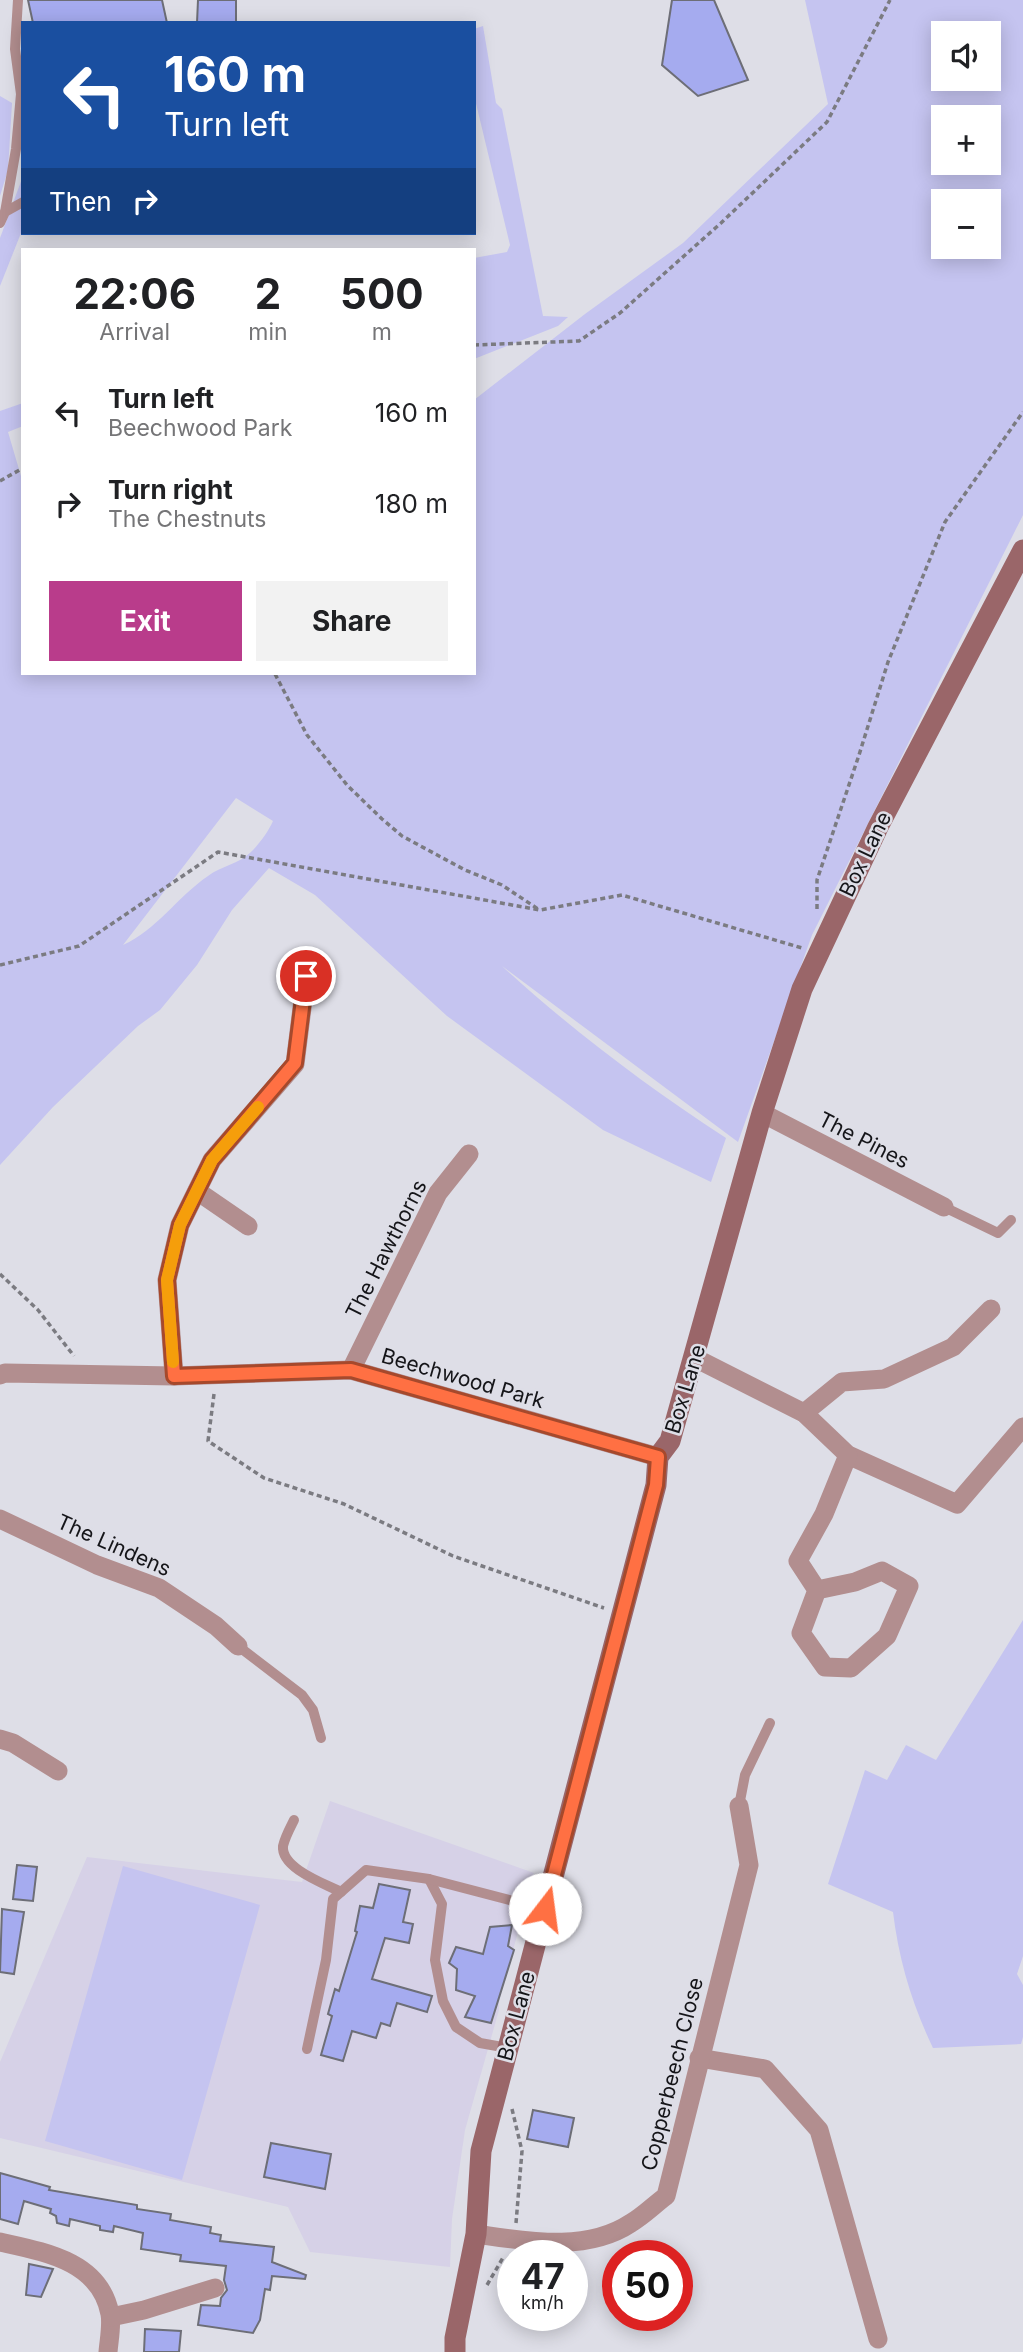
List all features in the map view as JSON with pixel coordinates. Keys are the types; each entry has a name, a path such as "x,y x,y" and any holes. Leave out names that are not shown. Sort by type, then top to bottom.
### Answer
{"main road":[{"name":"Box Lane","path":"455,2352 455,2338 476,2234 481,2151 656,1485 658,1457 670,1441 762,1113 802,989 818,952 884,815 1023,550"}],"street":[{"path":"174,1376 167,1280 180,1225 212,1160 295,1063 306,976"},
{"name":"The Pines","path":"762,1113 944,1207"},
{"name":"The Hawthorns","path":"351,1370 438,1193 470,1154"},
{"path":"197,1191 248,1226"},
{"path":"804,1413 842,1382 884,1379 953,1346 991,1310"},
{"path":"695,1358 804,1413 848,1455 957,1504 1023,1427"},
{"name":"Beechwood Park","path":"0,1375 174,1376 351,1370 658,1457"},
{"path":"817,1590 798,1561 824,1514 848,1455"},
{"name":"The Lindens","path":"0,1518 97,1565 159,1588 215,1626 238,1646"},
{"path":"882,1571 909,1587 887,1636 851,1668 825,1667 801,1633 817,1590 856,1582 882,1571"},
{"path":"0,1739 13,1743 58,1771"},
{"name":"Copperbeech Close","path":"476,2234 555,2243 592,2239 630,2225 666,2196 749,1865 738,1806"},
{"path":"699,2058 765,2069 819,2130 878,2339"},
{"path":"0,2242 38,2251 77,2265 98,2284 111,2317 108,2352"},
{"path":"111,2317 144,2310 215,2288"}],"lane":[{"path":"0,223 5,212 16,149 21,94 15,49 18,0"},
{"path":"5,212 21,203"},
{"path":"944,1207 998,1233 1011,1220"},
{"path":"238,1646 302,1695 313,1710 321,1738"},
{"path":"738,1806 746,1775 769,1723"},
{"path":"293,1820 284,1843 283,1856 289,1864 341,1892"},
{"path":"307,2049 326,1960 333,1899 366,1870 429,1879 545,1909"},
{"path":"429,1879 442,1904 435,1960 443,2001 456,2027 480,2043 508,2048"}],"path":[{"path":"476,345 579,341 620,313 721,223 827,122 890,0"},
{"path":"817,916 817,880 888,662 945,522 1023,412"},
{"path":"0,481 21,469"},
{"path":"276,675 307,735 347,785 382,819 402,836 465,870 502,885 540,910"},
{"path":"0,965 79,946 218,852 540,910 622,895 818,952"},
{"path":"0,1274 38,1310 88,1374"},
{"path":"217,1374 208,1441 264,1478 344,1504 453,1556 622,1615"},
{"path":"481,2294 514,2239 523,2151 511,2104"}],"shaded area":[{"path":"805,0 1023,0 1023,515 812,935 738,1142 502,966 610,1056 726,1138 711,1182 603,1130 447,1016 315,895 269,868 232,910 197,965 160,1010 138,1026 53,1107 0,1165 0,411 21,404 21,427 8,432 21,476 21,675 476,675 476,398 683,243 828,104","holes":["236,798 273,821 251,852 208,876 146,931 123,945"]},
{"path":"483,26 496,103 502,109 543,316 568,317 558,326 476,358 476,258 507,252 510,245 476,103 476,28"},
{"path":"0,96 12,103 8,170 0,196"},
{"path":"21,181 21,233 0,286 0,238"},
{"path":"1023,1620 1023,1956 1017,1974 1023,1985 1023,2037 1021,2044 933,2048 907,1982 893,1912 828,1884 865,1770 887,1780 906,1745 936,1760"},
{"path":"330,1801 534,1873 465,2130 452,2219 450,2267 310,2252 288,2207 0,2138 0,2062 87,1857 302,1882"},
{"path":"123,1866 260,1905 182,2180 45,2141"}],"building":[{"path":"28,0 162,0 167,21 33,21"},
{"path":"198,0 236,0 236,21 197,21"},
{"path":"672,0 714,0 748,80 698,96 662,65"},
{"path":"17,1865 37,1867 33,1901 13,1899"},
{"path":"379,1884 410,1890 403,1922 413,1924 409,1943 385,1938 372,1979 432,1996 427,2012 397,2003 390,2026 381,2023 376,2038 352,2031 343,2061 321,2055 332,2016 328,2014 335,1989 339,1991 357,1932 355,1931 360,1906 373,1908"},
{"path":"2,1909 24,1912 14,1974 0,1972"},
{"path":"512,1925 508,1946 514,1950 491,2023 465,2017 475,1996 456,1990 457,1969 449,1963 456,1947 483,1954 490,1927"},
{"path":"533,2110 574,2118 568,2147 527,2139"},
{"path":"271,2143 331,2154 325,2189 264,2177"},
{"path":"0,2173 50,2187 49,2190 137,2205 137,2209 171,2214 170,2220 211,2227 210,2233 221,2235 220,2241 274,2247 272,2262 306,2275 305,2279 272,2276 270,2290 265,2289 260,2320 253,2333 198,2325 201,2305 220,2306 221,2298 227,2290 224,2280 226,2266 180,2261 181,2255 141,2249 143,2233 114,2226 113,2232 100,2230 100,2226 70,2219 69,2226 57,2223 56,2216 50,2213 51,2209 24,2201 18,2224 0,2219"},
{"path":"29,2264 53,2269 41,2297 26,2295"},
{"path":"145,2329 181,2331 179,2352 144,2352"}],"slow traffic":[{"path":"173,1362 167,1280 180,1225 212,1160 258,1107"}],"route":[{"path":"306,976 295,1063 212,1160 180,1225 167,1280 174,1376 351,1370 658,1457 656,1485 545,1909"}]}
